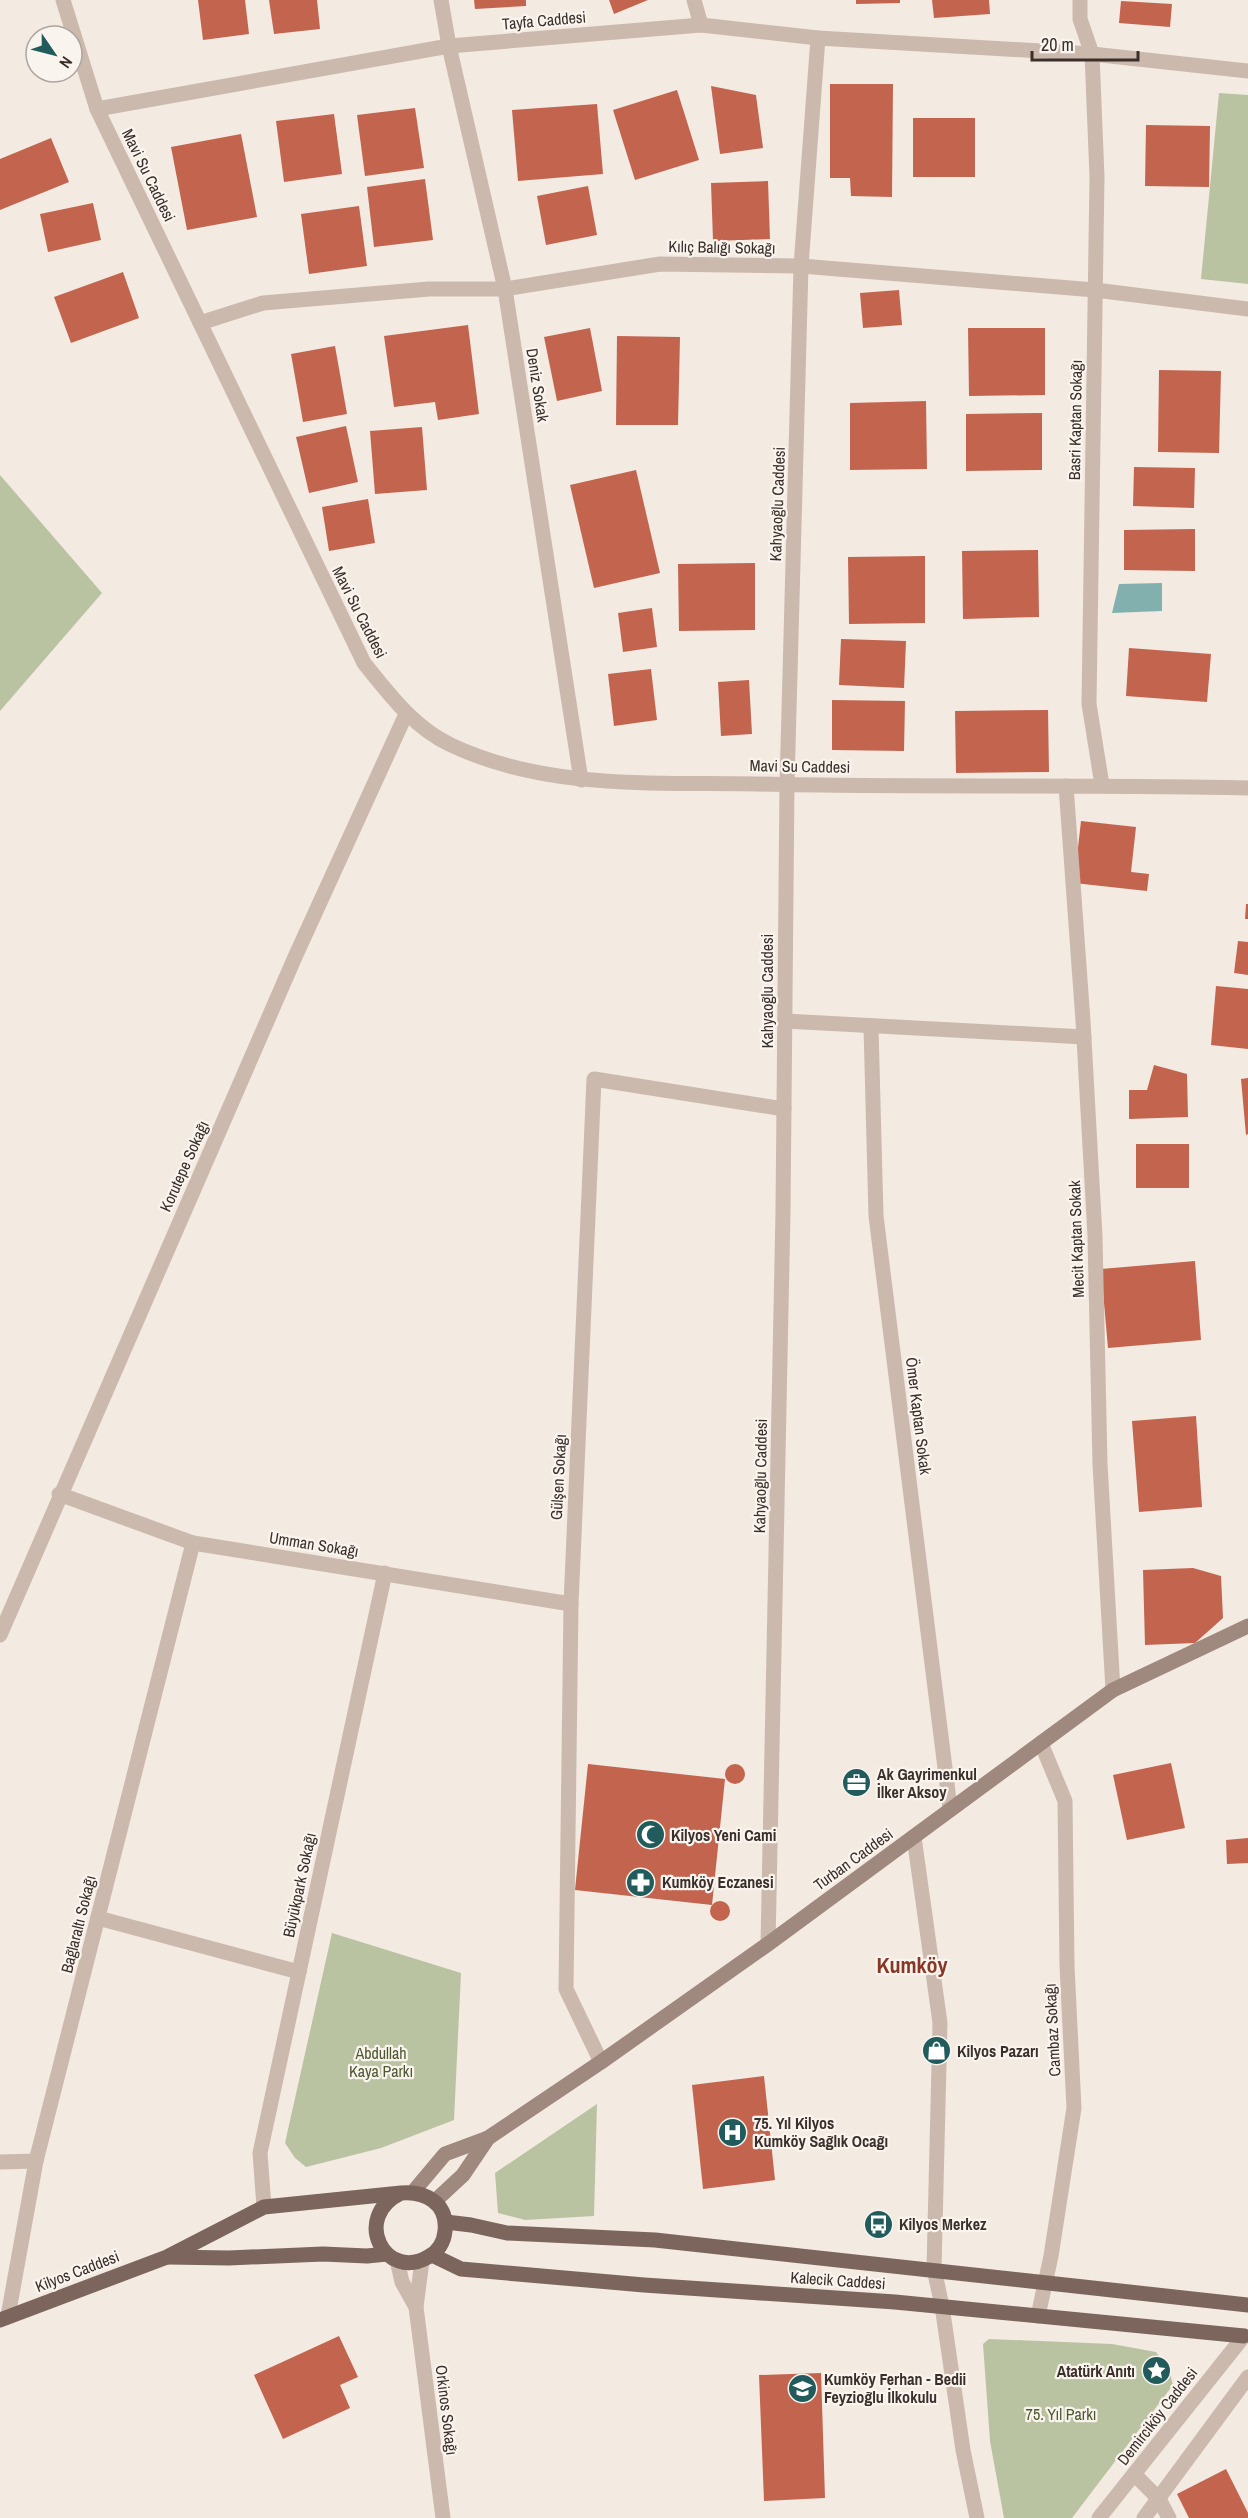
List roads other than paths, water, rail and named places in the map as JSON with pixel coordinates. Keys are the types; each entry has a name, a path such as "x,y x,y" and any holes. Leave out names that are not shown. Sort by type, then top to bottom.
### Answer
{"main road":[{"name":"Turban Caddesi","path":"407,2192 445,2154 488,2138 601,2062 768,1944 1113,1690 1248,1626"},
{"name":"Turban Caddesi","path":"435,2201 463,2175 488,2138"},
{"path":"392,2257 376,2236 377,2214 391,2198 407,2192"},
{"path":"407,2192 425,2195 435,2201 446,2222 441,2246 427,2258 414,2263 392,2257 323,2253 229,2258 167,2257 264,2207 407,2192"},
{"name":"Kalecik Caddesi","path":"446,2222 507,2233 654,2240 1248,2306"},
{"name":"Kilyos Caddesi","path":"4,2318 167,2257"},
{"name":"Kalecik Caddesi","path":"427,2258 461,2269 644,2285 942,2306 1247,2333"}],"street":[{"name":"Mavi Su Caddesi","path":"63,0 97,109 364,663 406,714 450,745 514,767 581,780 787,785 1102,785 1248,788"},
{"name":"Deniz Sokak","path":"441,0 449,46 505,289 581,780"},
{"path":"694,0 701,25"},
{"name":"Basri Kaptan Sokağı","path":"1080,0 1080,19 1092,54 1097,177 1089,704 1102,785"},
{"name":"Tayfa Caddesi","path":"97,109 449,46 701,25 818,38 1092,54 1248,71"},
{"name":"Kahyaoğlu Caddesi","path":"768,1944 784,1109 787,785 801,266 818,38"},
{"name":"Kılıç Balığı Sokağı","path":"200,323 263,303 429,289 505,289 660,264 801,266 1095,290 1248,309"},
{"name":"Korutepe Sokağı","path":"0,1635 59,1494 295,957 406,714"},
{"name":"Mecit Kaptan Sokak","path":"1066,786 1084,1037 1095,1236 1100,1464 1113,1690"},
{"path":"785,1022 1084,1037"},
{"name":"Ömer Kaptan Sokak","path":"871,1027 876,1216 950,1808"},
{"name":"Gülşen Sokağı","path":"601,2062 566,1989 570,1604 594,1079 784,1109"},
{"name":"Umman Sokağı","path":"59,1494 194,1543 570,1604"},
{"name":"Bağlaraltı Sokağı","path":"4,2318 36,2161 194,1543"},
{"name":"Büyükpark Sokağı","path":"264,2207 260,2153 385,1573"},
{"name":"Cambaz Sokağı","path":"1038,2316 1051,2256 1074,2108 1067,1966 1065,1801 1041,1743"},
{"path":"914,1837 940,2023 934,2270 942,2306 963,2450 977,2518"},
{"path":"98,1918 299,1972"},
{"path":"0,2162 36,2161"},
{"path":"392,2257 402,2282 417,2307"},
{"path":"417,2307 427,2258"},
{"name":"Orkinos Sokağı","path":"417,2307 443,2518"},
{"name":"Demirciköy Caddesi","path":"1099,2518 1247,2333"},
{"path":"1144,2518 1248,2377"},
{"path":"1134,2474 1159,2499 1168,2518"}],"water":[{"path":"1162,583 1162,611 1112,613 1119,584"}],"place":[{"name":"Ak Gayrimenkul İlker Aksoy","path":"856,1783"},
{"name":"Kilyos Yeni Cami","path":"650,1835"},
{"name":"Kumköy Eczanesi","path":"641,1882"},
{"name":"Kilyos Pazarı","path":"936,2051"},
{"name":"75. Yıl Kilyos Kumköy Sağlık Ocağı","path":"733,2132"},
{"name":"Kilyos Merkez","path":"878,2224"},
{"name":"Atatürk Anıtı","path":"1156,2371"},
{"name":"Kumköy Ferhan - Bedii Feyzioğlu İlkokulu","path":"803,2388"}],"district":[{"name":"Kumköy","path":"912,1965"}],"park label":[{"name":"Abdullah Kaya Parkı","path":"381,2062"},
{"name":"75. Yıl Parkı","path":"1061,2414"}]}
